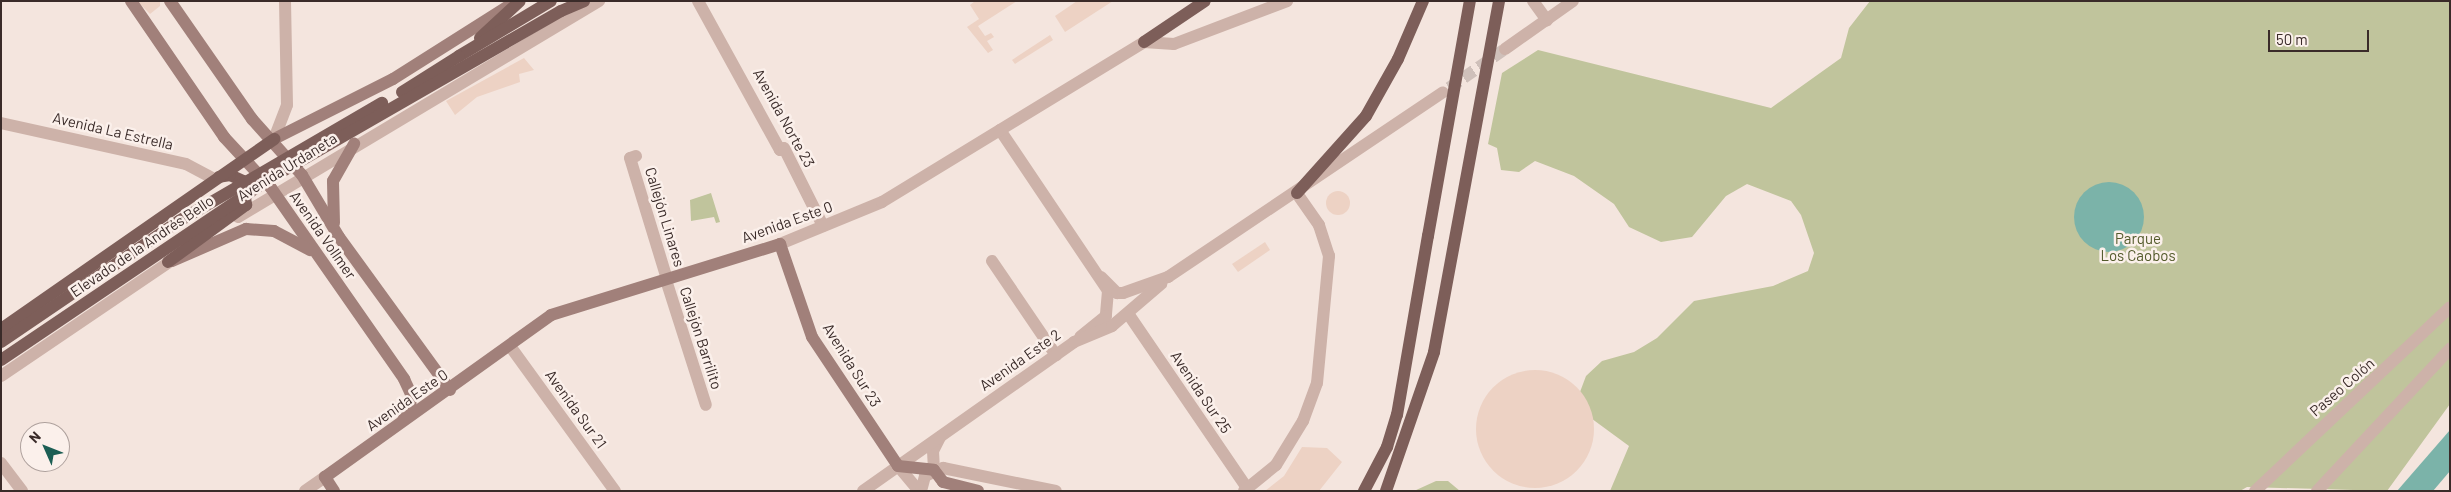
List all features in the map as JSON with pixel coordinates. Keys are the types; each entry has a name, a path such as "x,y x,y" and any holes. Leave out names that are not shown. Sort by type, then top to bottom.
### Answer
{"main road":[{"name":"Avenida Vollmer","path":"131,1 224,137 274,193 314,253 404,379 410,394 410,412 402,422"},
{"name":"Avenida Vollmer","path":"170,1 252,118 274,139 302,175 340,237 450,390"},
{"name":"Avenida Urdaneta","path":"1,329 274,139 393,80 515,1"},
{"path":"459,56 520,1"},
{"path":"459,56 551,1"},
{"name":"Elevado de la Andrés Bello","path":"1,360 274,176 561,11 584,1"},
{"path":"1144,42 1153,27 1190,1"},
{"path":"1144,42 1204,1"},
{"path":"1297,193 1366,116 1398,59 1423,1"},
{"path":"1364,491 1387,446 1397,415 1470,1"},
{"path":"1386,491 1434,352 1499,1"},
{"name":"Elevado de la Andrés Bello","path":"1,342 179,221 459,56"},
{"path":"340,237 331,209 332,181 354,144"},
{"path":"168,262 246,205 243,181 230,175 214,179"},
{"path":"168,262 246,229 274,231 314,253"},
{"name":"Avenida Este 0","path":"325,477 450,390 550,315 780,244"},
{"name":"Avenida Sur 23","path":"780,244 812,337 898,466"},
{"path":"898,466 934,470 943,482 978,491"},
{"path":"325,477 334,491"}],"street":[{"path":"274,139 287,104 285,1"},
{"name":"Avenida Urdaneta","path":"1,376 168,262 302,175 599,1"},
{"name":"Avenida Norte 23","path":"698,1 780,150 784,148 823,226"},
{"path":"1144,42 1174,44 1287,1"},
{"path":"1533,1 1547,20"},
{"path":"1505,49 1573,1"},
{"name":"Avenida Este 0","path":"780,244 882,202 1144,42"},
{"path":"1000,130 1101,277 1117,293 1123,293 1168,277 1297,193 1443,92"},
{"name":"Avenida La Estrella","path":"1,123 186,164 214,179"},
{"name":"Callejón Linares","path":"635,161 667,280"},
{"path":"1245,490 1276,465 1303,421 1318,379 1329,256 1319,225 1297,193"},
{"path":"992,261 1056,355"},
{"path":"1074,342 1106,316 1109,299 1101,277"},
{"name":"Avenida Este 2","path":"863,491 1074,342 1100,335 1129,315 1168,277"},
{"name":"Callejón Barrilito","path":"667,280 706,405"},
{"name":"Paseo Colón","path":"2255,491 2450,307"},
{"name":"Avenida Sur 25","path":"1129,315 1245,490"},
{"name":"Avenida Sur 21","path":"510,346 615,491"},
{"path":"2317,491 2450,349"},
{"path":"934,470 933,451 940,437"},
{"path":"1,463 22,491"},
{"name":"Avenida Sur 23","path":"898,466 920,491"},
{"path":"920,491 925,476 934,470 950,468 1056,491"},
{"name":"Avenida Este 0","path":"305,491 325,477"}],"green space":[{"name":"Parque Los Caobos","path":"1870,1 2450,1 2450,404 2387,491 2247,487 2240,491 1610,491 1629,446 1584,413 1580,392 1586,376 1602,361 1634,352 1657,338 1694,301 1773,286 1808,271 1814,253 1801,215 1791,201 1747,184 1726,196 1692,237 1661,242 1629,227 1614,204 1574,176 1535,161 1519,172 1501,170 1497,148 1488,144 1502,73 1538,50 1771,108 1841,58 1849,28"},
{"path":"711,193 720,222 716,223 714,217 691,221 690,200"},
{"path":"1436,481 1448,481 1460,491 1414,491"}],"shaded area":[{"path":"137,1 160,1 160,6 150,14"},
{"path":"975,1 1017,1 978,26 985,36 991,33 994,37 987,41 993,50 988,53 967,27 979,19 970,5"},
{"path":"1077,1 1113,1 1065,32 1055,16"},
{"path":"1050,35 1053,40 1015,64 1012,60"},
{"path":"524,58 534,70 519,74 520,82 477,97 455,115 446,101"},
{"path":"1338,191 1347,194 1350,203 1347,212 1338,215 1329,212 1326,203 1329,194"},
{"path":"1265,242 1270,250 1238,272 1232,264"},
{"path":"1535,370 1558,374 1577,387 1590,406 1594,429 1590,452 1577,471 1558,484 1535,488 1512,484 1493,471 1480,452 1476,429 1480,406 1493,387 1512,374"},
{"path":"1302,447 1327,448 1342,462 1319,491 1265,491 1284,476"}],"water":[{"path":"2102,182 2116,182 2129,188 2138,197 2144,210 2142,230 2134,242 2116,252 2102,252 2089,246 2080,237 2074,224 2074,210 2080,197 2089,188"},
{"path":"2450,430 2450,471 2433,491 2397,491"}],"tunnel":[{"path":"1449,88 1505,49"}]}
